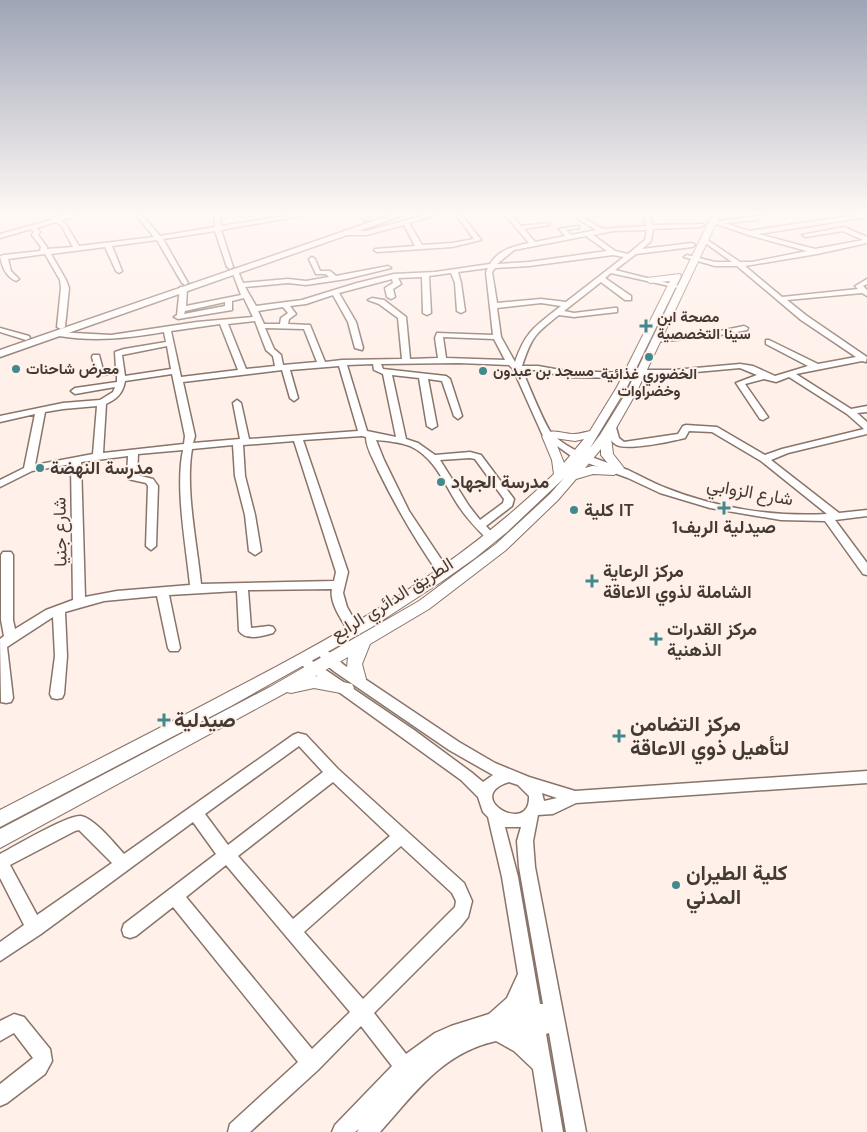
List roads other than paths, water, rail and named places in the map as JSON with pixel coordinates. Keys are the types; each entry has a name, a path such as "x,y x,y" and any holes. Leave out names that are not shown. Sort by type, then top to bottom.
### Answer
{"highway":[{"path":"0,354 60,330 236,268"},
{"path":"232,269 236,268"},
{"path":"0,347 26,338 60,330"}],"main road":[{"name":"الطريق الدائري الرابع","path":"604,432 626,376 685,268"},
{"path":"649,280 662,287 675,285"},
{"path":"649,280 675,285"},
{"name":"الطريق الدائري الرابع","path":"0,819 424,605 465,576 528,522 604,432 641,372 675,285"},
{"path":"604,432 607,454 616,469 592,470 566,475 558,460 550,434 575,438 604,432"},
{"name":"الطريق الدائري الرابع","path":"360,636 492,538 566,475"},
{"path":"276,691 314,682 352,684 354,656 360,636"},
{"name":"الطريق الدائري الرابع","path":"0,839 276,691 309,664"}],"street":[{"path":"6,268 16,279"},
{"path":"55,268 63,280 65,288 60,330 103,338 223,322 260,322 307,327 322,364"},
{"path":"178,268 184,286 180,313 172,329 172,343 190,436 186,463 186,491 196,588"},
{"path":"316,268 318,272 328,272 335,279"},
{"path":"240,285 288,281 301,283 335,279 388,268 392,275 395,276 397,284 389,288 391,297"},
{"path":"254,309 310,300 395,276 425,275 478,268"},
{"path":"491,268 488,272 497,337 550,434"},
{"path":"514,366 530,335 614,268"},
{"path":"742,268 779,298 865,359"},
{"path":"232,269 254,309 270,350 277,355 294,398"},
{"path":"454,271 458,283 461,311"},
{"path":"610,271 649,280"},
{"path":"425,275 427,313"},
{"path":"599,279 606,281 628,298"},
{"path":"865,293 859,284 867,281"},
{"path":"301,283 310,300"},
{"path":"335,292 352,322 358,348"},
{"path":"779,298 865,293"},
{"path":"180,313 228,299 246,296"},
{"path":"180,313 206,313 229,308 228,299"},
{"path":"372,300 381,302 402,318 406,361"},
{"path":"493,306 541,301 567,304"},
{"path":"284,326 285,318 292,314 285,305"},
{"path":"557,312 574,315 614,310"},
{"path":"206,313 208,323"},
{"path":"223,322 242,370"},
{"path":"655,340 706,336 744,328"},
{"path":"1,330 26,338"},
{"path":"442,361 440,335 497,337"},
{"path":"769,342 814,366"},
{"path":"0,419 42,410 102,402 114,396 121,378 119,353 172,343"},
{"path":"96,357 100,373 121,378"},
{"path":"641,372 674,372 740,366 750,368 764,376 776,378 814,366 865,359"},
{"path":"75,391 121,378 377,361 442,361 538,368 566,374 626,376"},
{"path":"377,361 378,370 447,380 458,416"},
{"path":"342,362 367,435 390,483 425,548 445,574"},
{"path":"387,372 402,441"},
{"path":"790,374 850,412 867,427"},
{"path":"763,417 740,384 741,382 764,376"},
{"path":"423,377 432,426"},
{"path":"98,456 102,402"},
{"path":"237,403 242,442 240,476 250,515 256,551"},
{"path":"850,412 867,409"},
{"path":"29,470 39,415 42,410"},
{"path":"604,432 624,445 682,436 686,428 714,429 764,459 832,517 867,571"},
{"path":"764,459 785,451 867,431"},
{"name":"شارع الزوابي","path":"550,434 584,455 630,476 682,496 739,511 779,517 832,517 867,513"},
{"path":"0,484 29,470 98,456 189,446 367,435 415,445 434,458 462,503 479,526 492,538"},
{"path":"298,439 342,572 337,593 341,607 360,636"},
{"path":"133,452 132,477 149,481 153,486 151,546"},
{"path":"434,458 470,455 478,457 507,495 509,499 508,504 479,526"},
{"name":"شارع جنيا","path":"76,460 79,602"},
{"path":"6,698 4,643 7,620 7,554"},
{"path":"4,643 46,615 79,602 196,588 338,585"},
{"path":"242,586 245,631 249,633 269,630"},
{"path":"162,591 174,648"},
{"path":"57,694 60,656 59,610"},
{"path":"326,655 352,684 485,794 487,806 495,816 510,877 553,1132"},
{"path":"309,664 352,684 466,753 509,776"},
{"path":"0,952 299,738 333,773 458,888 464,901 462,911 455,920 311,1063 237,1131"},
{"path":"130,930 333,773"},
{"path":"485,794 493,781 516,776 529,783 575,797"},
{"path":"495,816 510,821 525,818 533,811 553,807 575,797 867,777"},
{"path":"529,783 536,795 525,841 527,867 576,1132"},
{"path":"195,813 226,854 362,1011 410,1074"},
{"path":"35,928 0,862 73,824 81,822 88,826 123,864"},
{"path":"293,930 401,836"},
{"path":"174,895 311,1063"},
{"path":"496,1027 513,1004 527,973"},
{"path":"342,1132 378,1092 433,1062 456,1045 496,1027 556,1017"},
{"path":"0,1032 14,1023 18,1023 43,1056 43,1061 0,1096"},
{"path":"496,1027 521,1044 543,1066"},
{"path":"367,1132 410,1074"}],"place":[{"name":"مصحة ابن سينا التخصصية","path":"646,326"},
{"name":"الخضوري غذائية وخضراوات","path":"649,357"},
{"name":"معرض شاحنات","path":"16,369"},
{"name":"مسجد بن عبدون","path":"483,371"},
{"name":"مدرسة النهضة","path":"40,468"},
{"name":"مدرسة الجهاد","path":"441,482"},
{"name":"صيدلية الريف1","path":"724,508"},
{"name":"كلية IT","path":"574,510"},
{"name":"مركز الرعاية الشاملة لذوي الاعاقة","path":"592,581"},
{"name":"مركز القدرات الذهنية","path":"656,639"},
{"name":"صيدلية","path":"164,720"},
{"name":"مركز التضامن لتأهيل ذوي الاعاقة","path":"619,736"},
{"name":"كلية الطيران المدني","path":"676,885"}]}
